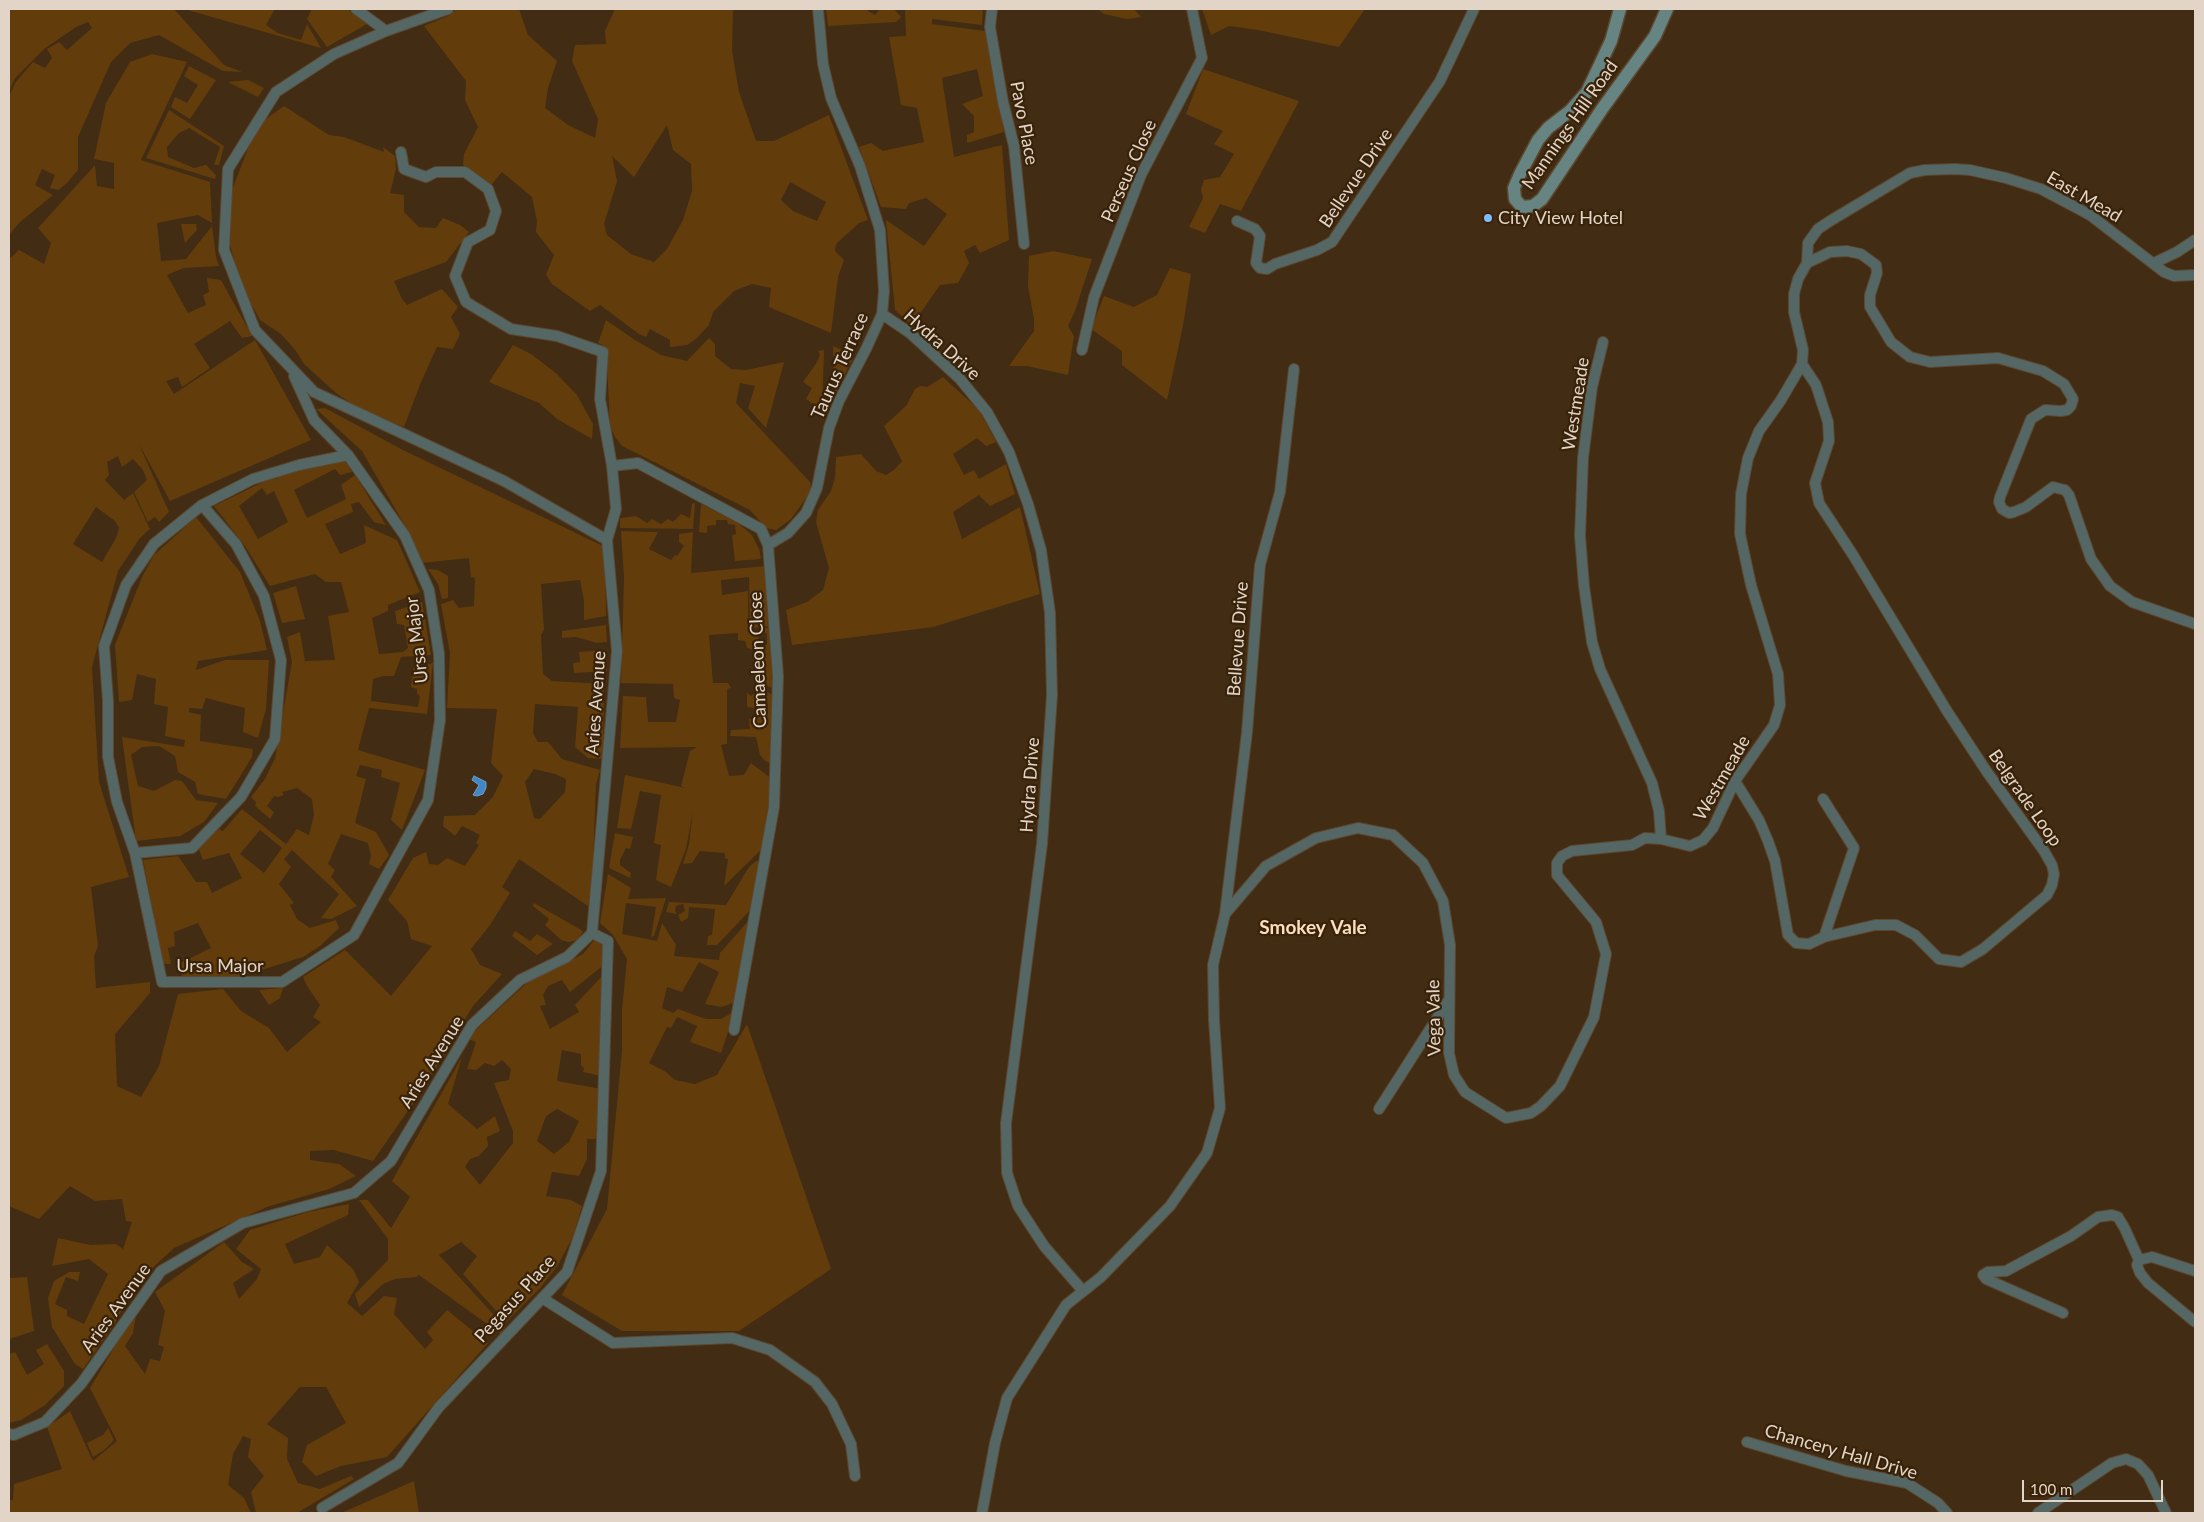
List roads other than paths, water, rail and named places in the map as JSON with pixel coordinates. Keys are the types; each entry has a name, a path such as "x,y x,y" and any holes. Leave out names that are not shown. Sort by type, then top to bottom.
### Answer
{"main road":[{"name":"Mannings Hill Road","path":"1620,9 1612,41 1586,92 1570,111 1548,128 1538,140 1525,165 1514,188 1515,199 1522,207 1533,206 1542,199 1602,109 1655,36 1667,9"}],"street":[{"path":"356,9 386,31"},
{"path":"401,152 404,169 426,177 436,172 465,172 488,189 496,211 490,230 468,242 455,276 466,302 511,328 557,336 603,352 600,399 612,466 616,509 607,540 504,481 314,392 255,330 224,250 228,169 276,92 334,54 386,31 448,9"},
{"name":"Taurus Terrace","path":"768,545 788,534 806,513 817,488 829,428 839,401 882,314 884,291 880,230 860,166 831,98 823,64 818,9"},
{"name":"Pavo Place","path":"992,9 990,27 1002,102 1014,146 1024,244"},
{"name":"Perseus Close","path":"1082,350 1094,297 1141,175 1202,58 1192,9"},
{"name":"Bellevue Drive","path":"1237,220 1255,229 1260,236 1256,263 1260,268 1267,269 1317,250 1332,242 1440,81 1474,9"},
{"name":"East Mead","path":"1807,263 1808,243 1818,229 1830,220 1910,173 1942,169 1970,170 2006,178 2049,193 2090,215 2164,272 2174,276 2195,275"},
{"path":"2154,263 2195,240"},
{"path":"1802,364 1803,350 1794,312 1794,294 1798,279 1807,263 1830,252 1847,251 1861,254 1876,265 1878,273 1870,295 1870,307 1891,342 1910,358 1930,362 1998,358 2043,370 2064,384 2073,400 2067,410 2045,410 2031,419 2000,497 1999,502 2002,509 2009,513 2026,507 2052,487 2065,490 2069,495 2092,559 2110,586 2132,602 2195,624"},
{"name":"Hydra Drive","path":"882,314 910,333 960,379 987,412 1009,452 1028,504 1040,550 1050,613 1052,695 1042,844 1006,1123 1007,1173 1018,1206 1044,1246 1083,1290"},
{"name":"Westmeade","path":"1603,342 1592,388 1583,458 1580,536 1584,586 1592,642 1600,669 1652,783 1659,811 1661,839 1690,846 1703,840 1713,828 1735,781 1774,725 1780,705 1778,674 1751,585 1740,534 1741,494 1748,458 1759,431 1782,400 1802,364"},
{"name":"Belgrade Loop","path":"1735,781 1759,820 1772,854 1788,935 1796,942 1803,944 1875,925 1896,925 1914,935 1939,959 1961,962 1983,949 2047,895 2052,885 2054,874 2052,865 2044,851 1947,711 1853,555 1819,503 1815,484 1829,441 1828,422 1816,385 1802,364"},
{"name":"Ursa Major","path":"291,368 314,420 348,454 405,536 429,590 439,654 440,720 428,800 354,935 282,982 162,982 135,853 116,802 108,757 108,701 104,646 126,585 154,544 202,506 253,479 299,465 348,454"},
{"name":"Bellevue Drive","path":"982,1513 995,1443 1007,1398 1066,1305 1100,1276 1170,1206 1207,1153 1220,1108 1214,1020 1213,965 1225,914 1247,732 1260,565 1280,492 1294,369"},
{"path":"612,466 638,463 761,529 768,545"},
{"path":"135,853 192,848 241,797 275,739 281,660 264,596 236,544 202,506"},
{"name":"Aries Avenue","path":"9,1434 14,1435 46,1422 81,1384 161,1271 243,1223 354,1193 391,1160 472,1025 520,980 566,957 592,933 618,650 607,540"},
{"name":"Camaeleon Close","path":"734,1030 774,806 778,676 768,545"},
{"path":"1823,799 1854,848 1824,937"},
{"name":"Vega Vale","path":"1225,914 1266,866 1316,838 1358,828 1393,834 1423,863 1443,901 1450,945 1448,1054 1454,1074 1465,1092 1506,1118 1531,1113 1541,1106 1560,1086 1594,1017 1606,954 1596,922 1557,875 1556,863 1562,856 1572,851 1632,844 1645,838 1661,839"},
{"name":"Pegasus Place","path":"322,1508 398,1463 439,1407 567,1272 600,1171 608,940 592,933"},
{"path":"1379,1109 1449,1000"},
{"path":"2062,1313 1986,1279 1983,1275 1988,1272 2006,1272 2071,1236 2098,1217 2106,1215 2118,1217 2126,1229 2139,1260 2137,1265 2140,1273 2148,1283 2195,1322"},
{"path":"2139,1260 2152,1257 2195,1271"},
{"path":"542,1298 614,1343 732,1338 770,1350 815,1382 832,1404 851,1444 855,1476"},
{"name":"Chancery Hall Drive","path":"1747,1442 1846,1471 1907,1483 1938,1503 1947,1513"},
{"path":"2038,1513 2112,1463 2126,1459 2138,1464 2148,1475 2166,1513"}],"water":[{"path":"474,776 486,782 483,794 477,796 473,795 479,785 472,780"}],"place":[{"name":"City View Hotel","path":"1488,218"}],"district":[{"name":"Smokey Vale","path":"1313,928"}]}
